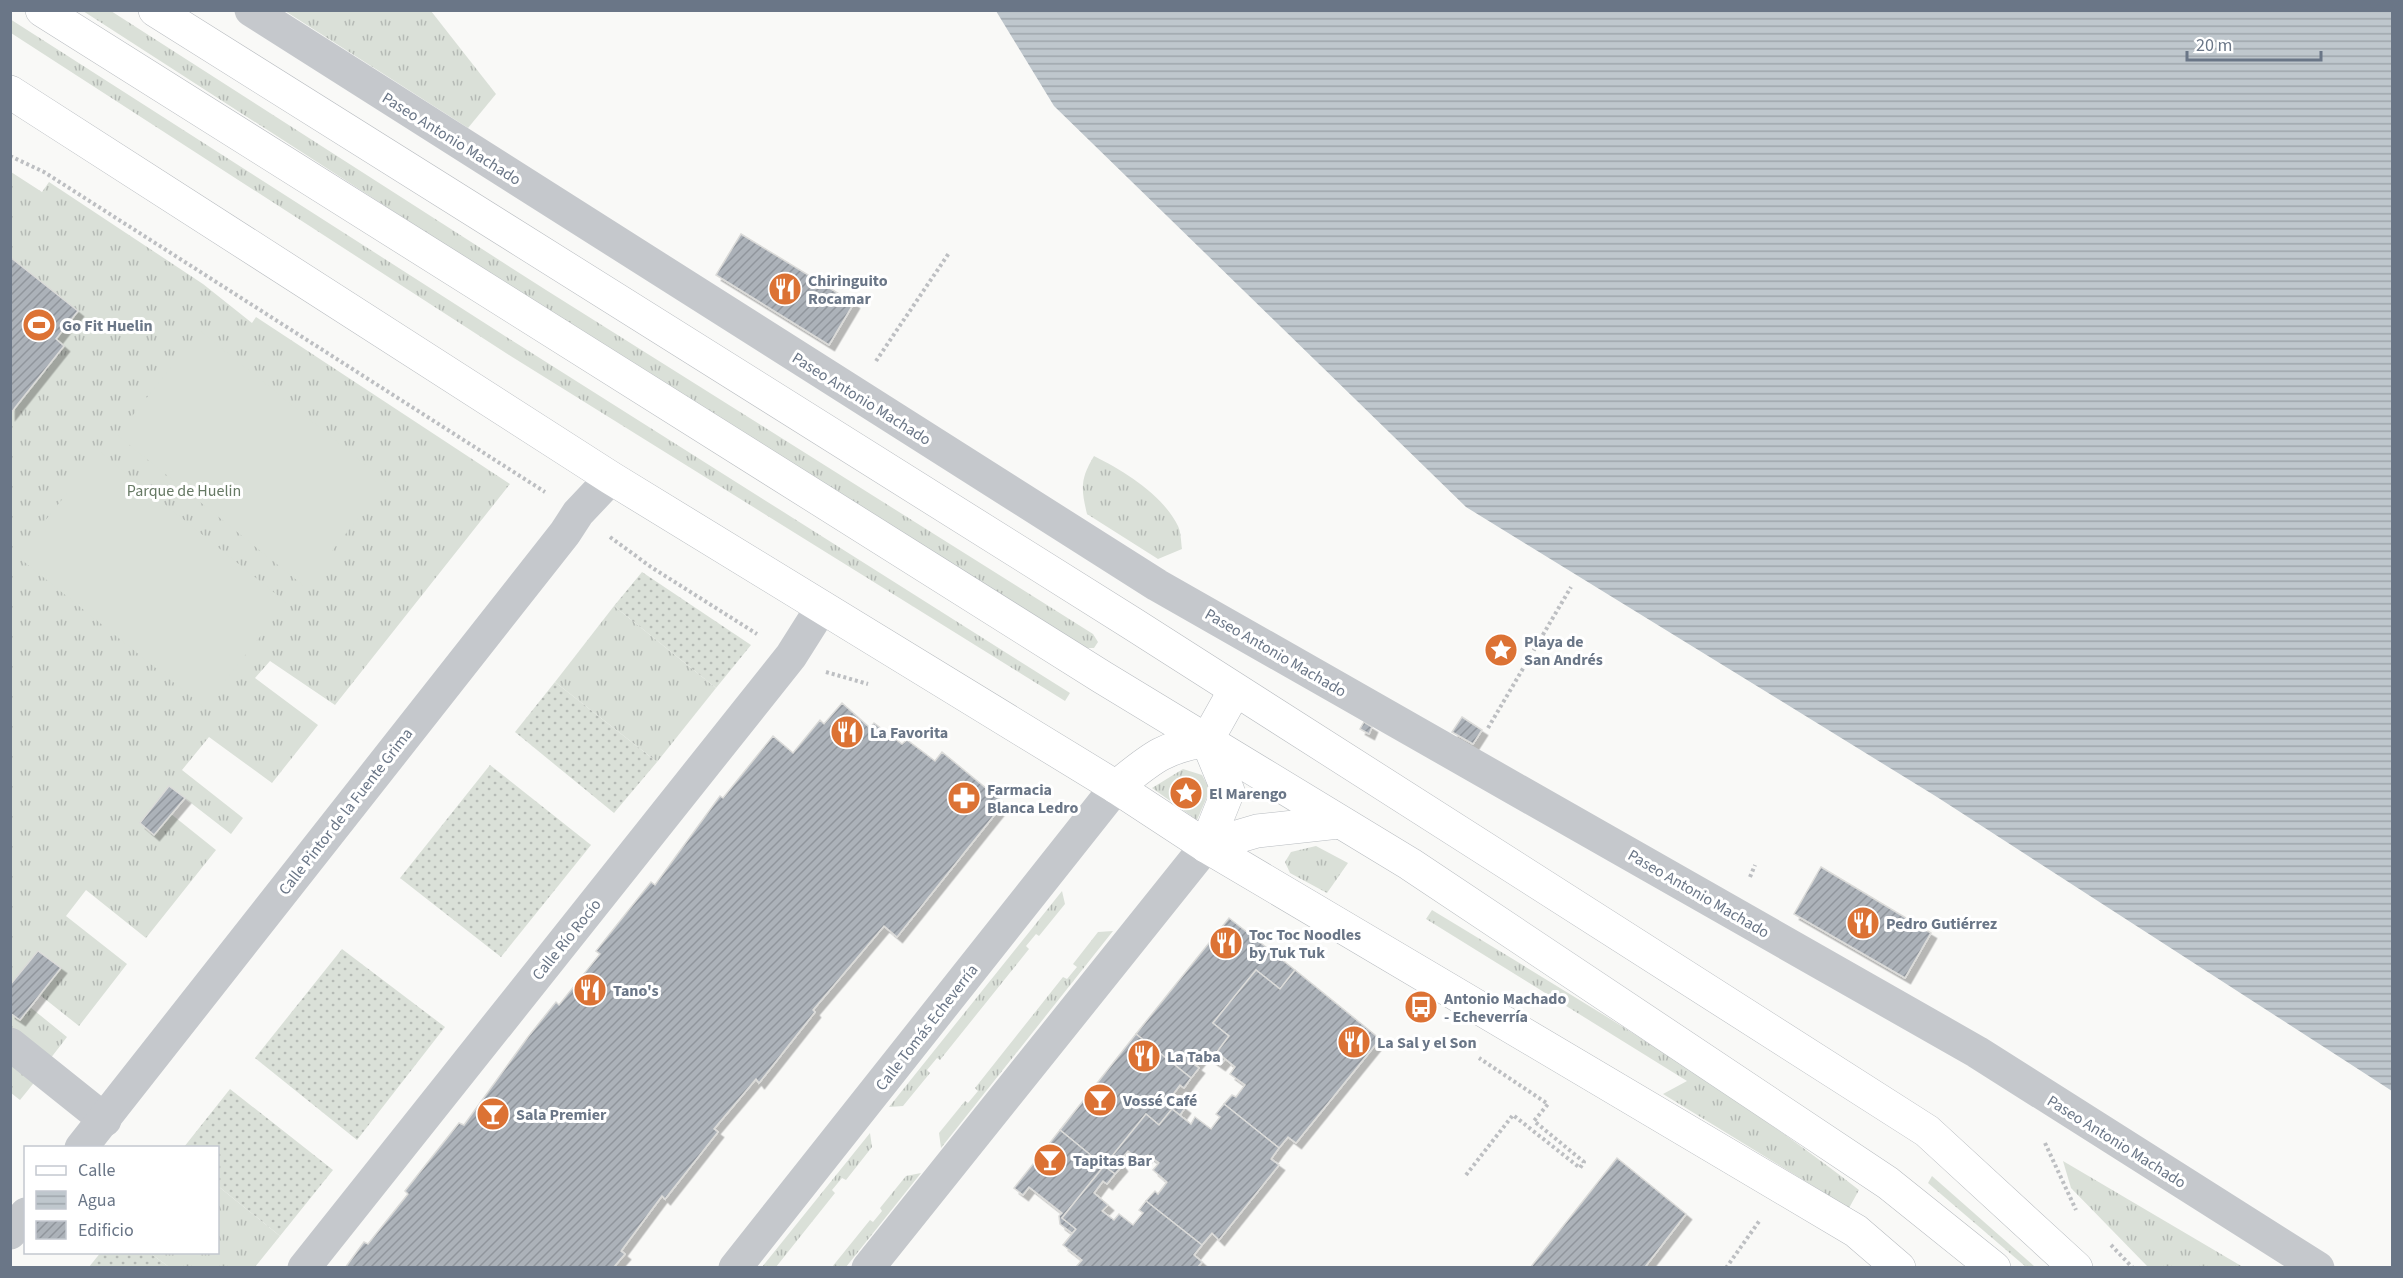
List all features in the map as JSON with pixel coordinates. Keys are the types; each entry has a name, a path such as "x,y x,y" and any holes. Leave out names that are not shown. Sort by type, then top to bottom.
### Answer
{"main road":[{"path":"42,10 1207,740 1410,864 1888,1182 1994,1268"},
{"path":"155,10 1235,690 1927,1131 2076,1268"},
{"path":"10,92 611,478 1116,787 1206,846 1856,1232 1899,1268"},
{"path":"1116,787 1158,754 1182,745 1207,740 1235,690"},
{"path":"1206,846 1228,791 1207,740"},
{"path":"1206,846 1257,831 1339,822"}],"street":[{"name":"Paseo Antonio Machado","path":"251,10 1157,585 1977,1052 2318,1268"},
{"name":"Calle Pintor de la Fuente Grima","path":"83,1146 565,533 578,513 611,478"},
{"name":"Calle Río Rocío","path":"304,1268 791,656 822,607"},
{"name":"Calle Tomás Echeverría","path":"735,1268 1116,787"},
{"path":"868,1268 1206,846"},
{"path":"10,1044 105,1120"},
{"path":"10,1233 24,1216"}],"path":[{"path":"870,370 949,253"},
{"path":"1476,765 1492,741 1484,735 1571,587"},
{"path":"1466,1174 1513,1115 1580,1168 1584,1162 1534,1121 1548,1104"},
{"path":"1726,1268 1752,1232"}],"green space":[{"path":"83,11 111,11 546,290 1093,634 1098,642 1094,648 1086,648 537,304"},
{"path":"285,11 431,11 496,94 468,128"},
{"path":"10,19 516,343 1070,693 1065,701 509,355 11,33"},
{"name":"Parque de Huelin","path":"11,172 42,192 49,182 203,284 252,323 256,317 510,484 335,705 270,661 255,678 318,725 272,783 209,737 182,770 243,818 231,834 169,786 140,823 154,835 171,814 216,850 146,938 86,890 66,916 127,964 79,1026 40,995 61,968 39,951 11,985"},
{"path":"200,331 387,482 304,586 117,435"},
{"path":"100,452 287,603 204,707 17,556"},
{"path":"1094,456 1130,476 1162,504 1178,526 1182,549 1158,559 1087,514 1083,484 1086,471"},
{"path":"642,572 751,645 716,688 614,606"},
{"path":"614,606 716,688 657,762 555,682"},
{"path":"555,682 657,762 614,813 515,732"},
{"path":"490,765 591,845 501,957 400,878"},
{"path":"1183,769 1202,775 1210,790 1197,820 1152,788"},
{"path":"1316,846 1348,863 1327,893 1290,873 1285,862 1291,852"},
{"path":"1062,891 1065,904 1039,936 1036,934 1026,946 1029,949 940,1060 937,1058 927,1070 930,1073 903,1106 889,1107"},
{"path":"1432,910 1650,1044 1808,1151 1859,1190 1849,1208 1663,1094 1687,1081 1426,919"},
{"path":"1113,931 941,1148 939,1133 965,1101 968,1103 978,1091 975,1088 1063,977 1067,979 1077,967 1073,964 1098,932"},
{"path":"342,949 445,1027 357,1140 255,1058"},
{"path":"30,1007 67,1037 50,1059 11,1034 10,1013 20,1020"},
{"path":"10,1059 37,1079 20,1100 11,1093"},
{"path":"230,1089 333,1170 280,1236 219,1187 219,1146 185,1146"},
{"path":"870,1133 872,1147 846,1180 842,1178 832,1190 835,1193 776,1267 762,1267"},
{"path":"2063,1161 2243,1267 2148,1267 2071,1188"},
{"path":"921,1173 846,1267 832,1267 870,1220 873,1222 882,1211 880,1208 906,1176"},
{"path":"1932,1176 2035,1267 2026,1267 1928,1183"},
{"path":"219,1187 280,1236 255,1267 169,1267 151,1254 219,1254"},
{"path":"99,1254 151,1254 169,1267 89,1267"}],"water":[{"path":"996,11 2392,11 2392,1091 1937,797 1466,507 1054,106"}],"building":[{"name":"Chiringuito Rocamar","path":"741,234 854,303 829,345 716,275"},
{"name":"Go Fit Huelin","path":"10,257 78,311 56,339 64,346 10,414"},
{"path":"842,703 870,728 874,723 902,744 907,740 935,761 942,752 1004,803 897,937 884,926 813,1010 815,1012 759,1083 756,1079 714,1129 718,1132 665,1199 662,1196 621,1251 625,1254 613,1268 345,1268 364,1242 368,1244 408,1194 405,1191 459,1123 464,1125 556,1002 559,1005 600,954 596,951 651,882 655,885 720,796 723,798 773,736 793,753 820,720 824,724"},
{"path":"1462,717 1482,730 1473,744 1452,732"},
{"path":"1364,722 1372,727 1369,734 1360,729"},
{"path":"169,786 185,798 154,835 140,823"},
{"name":"Pedro Gutiérrez","path":"1821,867 1931,933 1905,978 1794,914"},
{"path":"1229,918 1295,970 1280,989 1256,970 1213,1023 1229,1036 1217,1052 1225,1059 1220,1065 1204,1054 1195,1065 1199,1068 1191,1078 1136,1034"},
{"path":"38,951 61,968 20,1020 10,1013 10,985"},
{"path":"1256,970 1280,989 1295,970 1380,1039 1296,1143 1288,1137 1279,1148 1224,1104 1232,1095 1236,1097 1245,1085 1230,1074 1235,1067 1217,1052 1229,1036 1213,1023"},
{"path":"1136,1034 1191,1078 1184,1088 1180,1085 1171,1097 1185,1108 1180,1115 1172,1109 1159,1125 1146,1114 1104,1166 1060,1130"},
{"path":"1224,1104 1279,1148 1271,1159 1279,1165 1219,1240 1212,1233 1202,1245 1146,1201 1155,1191 1158,1194 1167,1182 1153,1170 1159,1163 1148,1155 1142,1162 1128,1151 1119,1162 1122,1166 1115,1174 1104,1166 1146,1114 1159,1125 1172,1109 1191,1124 1195,1117 1211,1129 1220,1117 1216,1114"},
{"path":"1060,1130 1104,1166 1062,1218 1076,1229 1072,1233 1060,1224 1059,1216 1062,1213 1029,1187 1023,1195 1014,1188"},
{"path":"1617,1158 1686,1214 1645,1267 1530,1268"},
{"path":"1104,1166 1115,1174 1107,1184 1103,1181 1094,1193 1108,1205 1102,1211 1114,1220 1119,1214 1133,1225 1143,1213 1139,1210 1146,1201 1202,1245 1194,1255 1202,1262 1197,1268 1076,1267 1082,1260 1063,1245 1076,1229 1062,1218"}],"place":[{"name":"Chiringuito Rocamar","path":"785,289"},
{"name":"Go Fit Huelin","path":"39,325"},
{"name":"Playa de San Andrés","path":"1501,650"},
{"name":"La Favorita","path":"847,732"},
{"name":"El Marengo","path":"1186,793"},
{"name":"Farmacia Blanca Ledro","path":"964,798"},
{"name":"Pedro Gutiérrez","path":"1863,923"},
{"name":"Toc Toc Noodles by Tuk Tuk","path":"1226,943"},
{"name":"Tano's","path":"590,990"},
{"name":"Antonio Machado - Echeverría","path":"1421,1007"},
{"name":"La Sal y el Son","path":"1354,1042"},
{"name":"La Taba","path":"1144,1056"},
{"name":"Vossé Café","path":"1100,1100"},
{"name":"Sala Premier","path":"493,1114"},
{"name":"Tapitas Bar","path":"1050,1160"}]}
